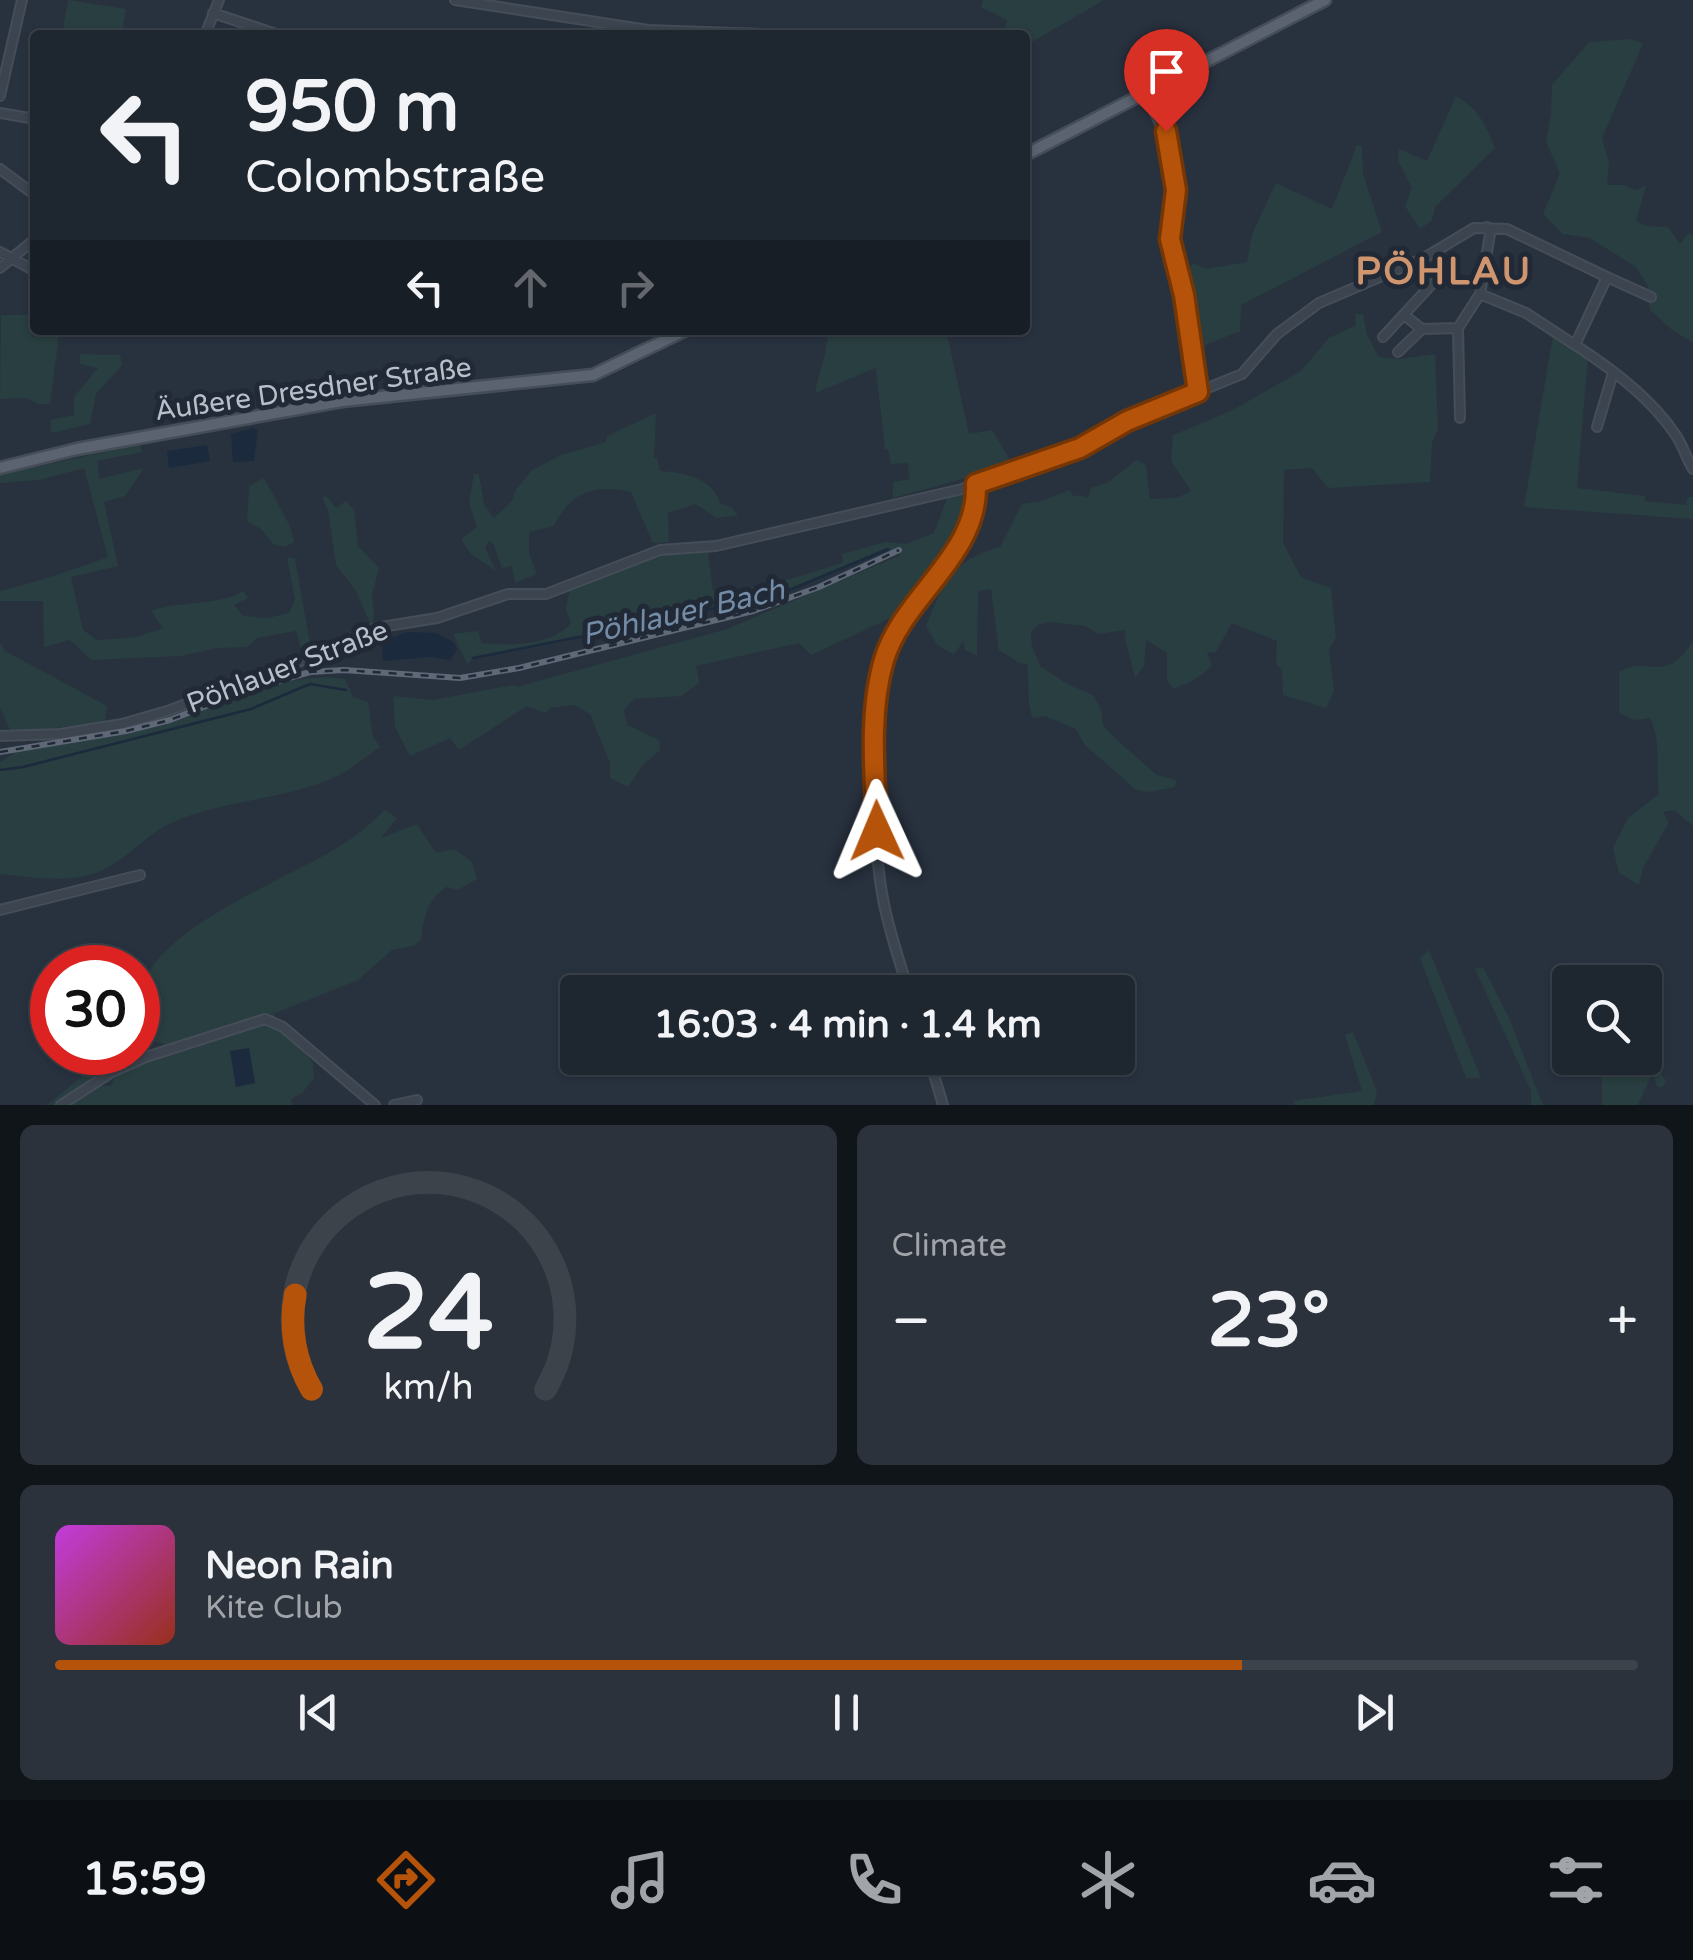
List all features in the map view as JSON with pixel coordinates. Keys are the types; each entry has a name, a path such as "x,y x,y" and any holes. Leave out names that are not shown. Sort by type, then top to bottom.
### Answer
{"main road":[{"path":"1030,153 1324,0"},
{"name":"Äußere Dresdner Straße","path":"0,468 77,449 342,401 593,375 676,335"}],"street":[{"path":"0,96 22,0"},
{"path":"207,30 219,0"},
{"path":"455,0 648,30"},
{"path":"214,13 264,30"},
{"path":"1145,93 1170,144 1176,190 1170,239 1184,295 1198,392"},
{"path":"0,113 30,119"},
{"path":"0,168 30,191"},
{"path":"1486,226 1507,229 1651,297"},
{"path":"1460,418 1458,328 1480,294 1490,234 1486,226"},
{"name":"Pöhlauer Straße","path":"0,736 60,734 122,724 298,663 375,628 437,618 505,594 561,590 660,550 716,546 976,484 1080,448 1127,421 1242,374 1277,334 1319,303 1424,258 1462,233 1486,226"},
{"path":"0,268 30,244"},
{"path":"0,252 30,269"},
{"path":"1574,345 1607,277"},
{"path":"1383,338 1432,284"},
{"path":"1480,294 1526,313 1614,372 1660,414 1693,469"},
{"path":"1404,316 1422,329 1458,328"},
{"path":"1398,352 1422,329"},
{"path":"1596,428 1614,372"},
{"path":"904,975 880,878 876,805 878,686 884,660 905,614 964,537 972,518 976,484"},
{"path":"0,910 140,875"},
{"path":"61,1105 112,1072 146,1056 266,1020 284,1027 376,1105"},
{"path":"934,1075 943,1105"},
{"path":"394,1105 417,1100"}],"green space":[{"path":"68,0 126,9 123,30 63,30"},
{"path":"983,0 1104,0 1030,43 1030,30 1004,30 1007,20 981,7"},
{"path":"1631,39 1643,44 1602,138 1609,163 1607,185 1625,185 1635,190 1646,186 1636,221 1668,227 1680,244 1689,233 1693,235 1693,343 1650,310 1648,286 1636,267 1590,238 1563,234 1543,214 1560,173 1546,142 1552,85 1589,42"},
{"path":"1456,96 1480,118 1495,148 1435,207 1432,220 1420,229 1405,206 1412,188 1398,161 1399,149 1427,161"},
{"path":"1357,145 1362,146 1363,174 1382,232 1241,305 1240,331 1198,348 1187,293 1193,263 1207,269 1247,262 1252,234 1276,183 1332,209"},
{"path":"1355,314 1363,314 1367,335 1379,357 1400,359 1435,354 1438,429 1432,443 1430,482 1328,488 1312,468 1284,470 1283,543 1301,577 1331,588 1336,637 1329,649 1334,691 1326,708 1283,695 1282,670 1276,664 1277,641 1232,623 1216,652 1207,653 1212,665 1199,677 1173,689 1167,681 1167,653 1146,640 1144,666 1135,678 1126,630 1098,634 1085,626 1050,622 1038,625 1031,632 1040,666 1093,695 1101,709 1103,725 1117,740 1157,775 1176,780 1175,787 1136,790 1084,744 1076,729 1045,716 1033,718 1027,664 999,650 991,589 978,591 977,655 965,650 963,641 954,655 937,645 926,626 944,586 971,558 1000,547 1022,504 1070,490 1073,497 1088,498 1091,488 1109,482 1136,460 1146,465 1150,499 1177,498 1191,491 1171,461 1173,435 1231,411 1301,371 1329,338 1356,325"},
{"path":"1,315 30,315 30,335 59,335 50,404 26,398 0,399"},
{"path":"827,335 947,335 969,434 992,430 1013,465 893,498 893,482 910,479 908,463 891,464 885,449 876,368 815,393"},
{"path":"1553,335 1588,356 1577,488 1686,505 1688,497 1693,497 1693,519 1524,507"},
{"path":"80,354 120,355 122,365 96,394 90,424 51,433 50,420 74,415 74,397 98,368 80,364"},
{"path":"656,413 654,458 660,471 704,482 720,503 738,515 717,518 695,504 668,513 669,542 653,543 631,492 595,490 568,505 554,526 529,532 529,554 537,574 515,583 512,566 502,568 489,541 485,548 496,571 471,554 461,539 477,527 469,503 474,474 479,474 484,504 494,518 512,501 532,470 561,455 606,442 607,436"},
{"path":"140,444 142,452 97,461 99,479 144,468 125,496 104,502 118,566 71,577 83,630 97,640 137,637 163,628 151,611 221,600 243,591 248,598 234,605 243,616 267,618 289,613 295,600 287,557 295,559 311,649 302,652 296,631 257,638 247,647 217,648 181,656 91,660 70,640 44,647 43,601 0,601 0,591 108,557 84,468 39,480 0,483 0,475"},
{"path":"264,478 290,526 294,542 285,547 273,544 261,529 247,521 249,486"},
{"path":"971,493 968,517 947,555 899,614 811,655 799,643 696,666 699,683 681,696 634,699 624,710 627,725 659,740 660,750 642,766 628,787 610,778 610,763 590,714 574,705 550,708 546,713 527,706 459,750 450,738 410,756 395,727 393,696 433,700 517,687 727,629 901,555 888,549 787,591 474,658 467,664 453,634 478,631 482,643 505,644 530,643 553,636 571,623 566,609 570,588 655,553 708,552 713,591 795,578 843,562 842,554 885,542 906,544 934,533 948,496"},
{"path":"326,496 336,508 346,501 354,510 358,546 379,568 372,595 371,625 356,591 336,565 328,510 322,498"},
{"path":"1693,641 1693,826 1674,810 1663,812 1669,822 1643,868 1639,885 1619,873 1613,848 1628,818 1659,794 1657,746 1650,718 1635,720 1619,713 1619,672 1629,667 1673,663"},
{"path":"0,642 5,651 107,706 104,723 11,732 0,708"},
{"path":"325,677 345,679 353,697 368,702 373,737 380,747 347,771 295,791 211,809 171,823 114,864 93,874 58,879 0,874 0,762 18,751 41,744 43,737 115,728 254,689"},
{"path":"385,810 397,818 381,838 417,824 436,853 454,849 472,862 477,879 458,890 447,887 435,897 425,917 421,940 413,946 392,950 358,980 273,1014 313,1063 314,1078 291,1099 292,1105 47,1105 84,1075 96,1075 92,1085 111,1086 116,1075 160,1075 160,1055 171,1050 169,1045 160,1043 160,958 167,950 224,908 319,858"},
{"path":"1429,950 1481,1078 1466,1078 1420,958"},
{"path":"1483,967 1508,1016 1543,1105 1531,1105 1531,1091 1475,969"},
{"path":"1353,1032 1377,1091 1374,1105 1295,1105 1293,1101 1362,1091 1345,1035"},
{"path":"1602,1075 1651,1075 1638,1105 1602,1105"},
{"path":"1654,1075 1662,1075 1666,1081 1662,1088 1656,1085"}],"water":[{"path":"258,430 254,461 233,462 231,434"},
{"path":"207,445 210,461 169,468 167,451"},
{"path":"407,632 436,633 454,642 457,650 450,660 431,657 383,661 382,642"},
{"path":"249,1048 255,1083 236,1087 230,1051"}],"waterway":[{"name":"Pöhlauer Bach","path":"473,658 787,591 888,549"},
{"name":"Pöhlauer Bach","path":"0,770 251,709 310,684 346,690"}],"railway":[{"path":"0,752 170,720 242,692 310,672 344,670 460,678 519,668 753,611 819,587 899,550"}],"district":[{"name":"PÖHLAU","path":"1444,271"}],"route":[{"path":"877,831 876,704 884,660 905,614 964,537 972,518 976,484 1080,448 1127,421 1198,392 1184,295 1170,239 1176,190 1166,131"}]}
